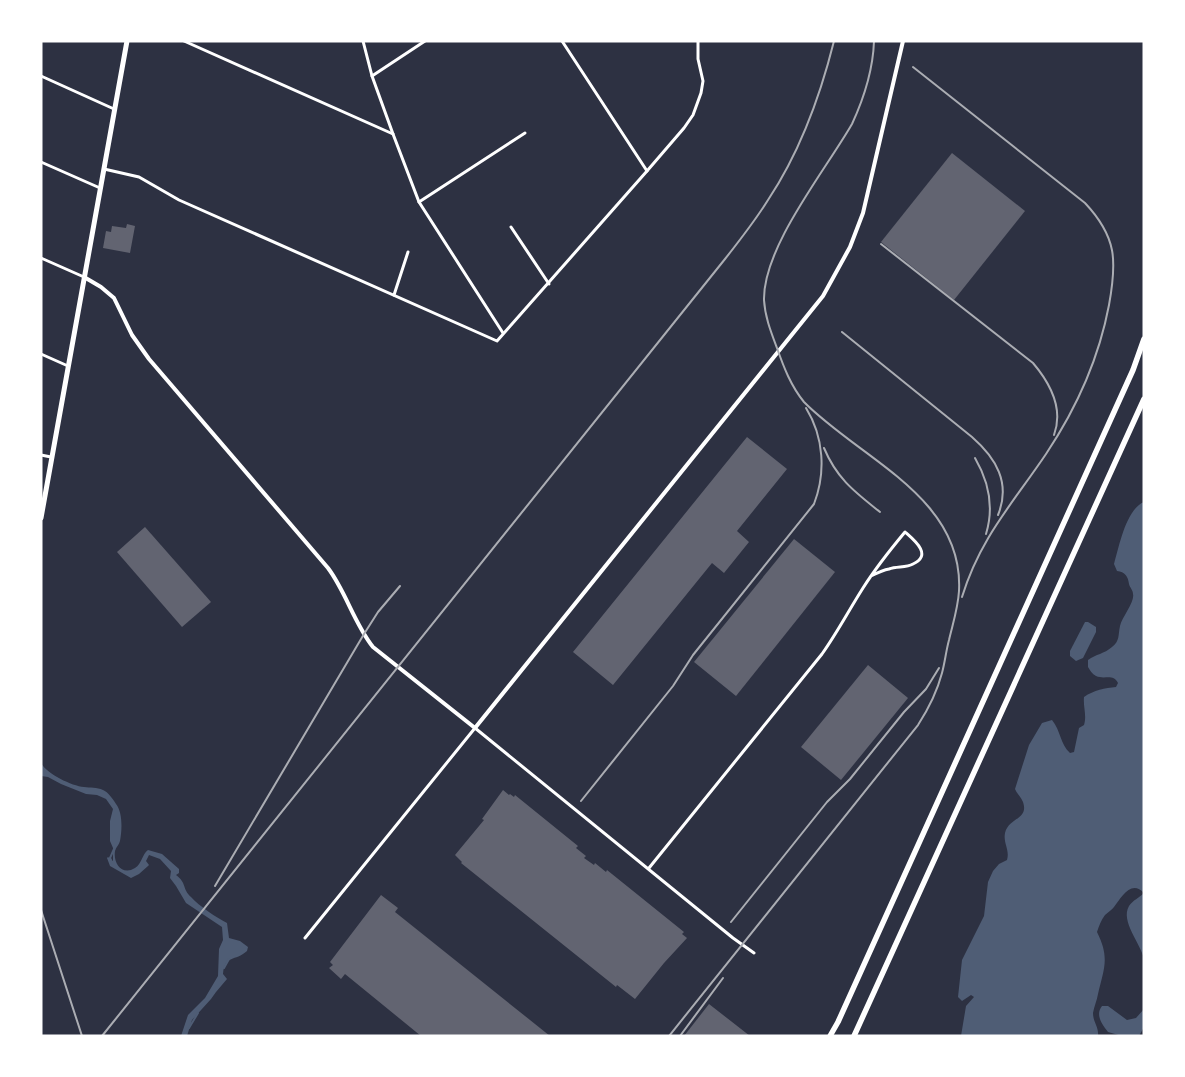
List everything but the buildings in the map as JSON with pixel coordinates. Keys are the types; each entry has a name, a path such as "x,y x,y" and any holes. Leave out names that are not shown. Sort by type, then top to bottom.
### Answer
{"highway":[{"path":"830,1036 1129,379 1144,339"},
{"path":"854,1036 1144,399"}],"main road":[{"path":"41,518 127,41"}],"street":[{"path":"184,41 393,134"},
{"path":"363,41 372,76 419,202 503,334"},
{"path":"372,76 425,41"},
{"path":"562,41 647,171"},
{"path":"104,169 139,178 180,200 497,341 684,128 702,93 703,81 698,58 698,41"},
{"path":"305,938 823,296 850,247 863,213 903,41"},
{"path":"41,76 115,109"},
{"path":"419,202 525,133"},
{"path":"41,162 100,188"},
{"path":"511,227 549,284"},
{"path":"394,295 408,252"},
{"path":"41,258 84,277 101,287 114,298 132,335 149,359 328,568 338,582 372,647 754,953"},
{"path":"41,354 68,366"},
{"path":"41,455 52,457"},
{"path":"649,868 822,654 842,626 871,576 905,532 920,546 921,556 913,564 888,569 871,576"}],"water":[{"path":"1144,502 1144,893 1135,888 1127,891 1106,914 1097,932 1105,956 1104,970 1093,1013 1098,1036 961,1036 966,1006 974,997 971,995 962,1001 958,997 962,960 984,916 988,882 999,864 1007,860 1008,853 1005,833 1007,828 1023,812 1023,802 1015,789 1029,745 1042,723 1052,720 1062,742 1070,753 1074,752 1079,728 1084,725 1085,721 1084,697 1100,690 1116,687 1118,683 1114,678 1099,677 1091,672 1088,667 1088,660 1115,645 1121,622 1132,601 1133,593 1127,577 1124,573 1117,571 1114,564 1128,520 1132,512"},
{"path":"1085,622 1096,627 1096,632 1083,658 1076,661 1070,656 1070,651"},
{"path":"41,763 60,779 79,786 101,789 112,798 121,817 120,841 115,850 115,860 119,867 126,870 135,868 148,850 162,854 179,869 179,873 176,875 182,881 188,894 203,908 227,923 229,938 240,941 248,947 247,951 243,954 228,961 223,974 227,979 192,1020 187,1036 181,1036 188,1015 205,998 218,976 219,949 223,940 222,927 186,903 170,878 171,871 160,859 149,855 146,861 149,865 131,878 110,866 107,858 113,861 110,821 113,809 106,799 97,795 86,794 48,777 41,776"},
{"path":"1144,893 1144,959 1129,925 1127,912 1129,906"},
{"path":"1102,1006 1108,1006 1127,1020 1136,1018 1144,1009 1144,1027 1139,1036 1122,1036 1108,1032 1099,1016"}],"waterway":[{"path":"111,860 114,849"},
{"path":"224,968 229,959"},
{"path":"189,1028 198,1013"}],"railway":[{"path":"102,1036 747,230 763,208 790,163 808,123 834,41"},
{"path":"669,1036 918,725 932,700 940,680 956,609 959,591 956,558 945,530 927,505 904,483 827,423 804,402 795,390 785,370 767,318 764,300 766,279 784,233 852,124 870,74 874,41"},
{"path":"913,67 1085,203 1096,215 1103,227 1112,250 1112,289 1105,325 1093,364 1057,437 988,539 969,576 962,597"},
{"path":"881,244 1033,363 1045,379 1054,396 1057,415 1054,435"},
{"path":"842,332 981,445 994,462 1002,482 1002,503 998,515"},
{"path":"581,801 673,686 693,655 814,504 820,480 821,455 817,431 806,408"},
{"path":"824,448 841,477 880,512"},
{"path":"975,458 984,476 989,495 990,515 986,534"},
{"path":"215,886 364,634 378,612 400,586"},
{"path":"731,922 827,802 850,779 904,712 926,689 939,668"},
{"path":"41,910 82,1036"},
{"path":"680,1036 723,978"}]}
